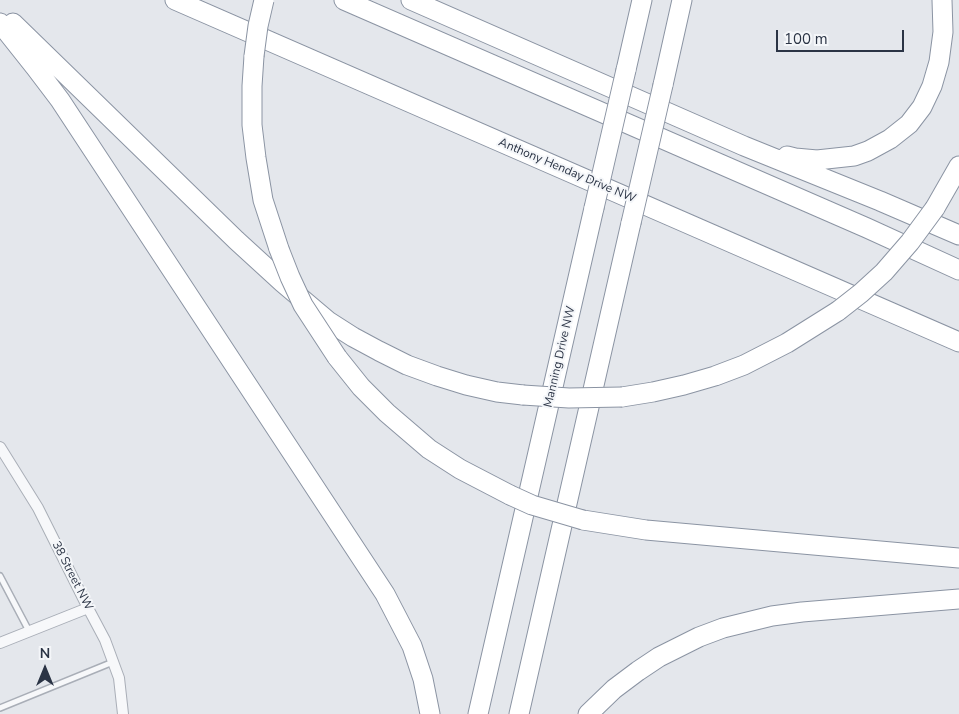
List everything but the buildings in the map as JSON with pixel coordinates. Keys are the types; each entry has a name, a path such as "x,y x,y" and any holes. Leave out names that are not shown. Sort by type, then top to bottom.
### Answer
{"highway":[{"name":"Anthony Henday Drive NW","path":"175,0 959,342"},
{"path":"264,0 254,56 252,125 263,200 279,249 303,305 338,357 360,386 387,413 429,449 460,469 510,495 532,505 583,520 646,530 959,558"},
{"path":"344,0 849,220 959,270"},
{"path":"411,0 744,146 959,235"},
{"path":"441,0 457,14 501,40"},
{"name":"Manning Drive NW","path":"478,714 642,0"},
{"path":"519,714 682,0"},
{"path":"744,146 795,158 817,160 854,156 890,139 909,124 918,113 932,86 940,62 944,32 942,0"},
{"path":"0,10 236,240 283,284 328,321 407,365 466,385 497,392 569,398 622,397 684,385 744,365 787,343 838,311 884,272 910,242 935,208 959,166"},
{"path":"0,23 60,100 385,594 412,646 423,679 430,714"},
{"path":"588,714 614,689 659,657 685,643 723,628 772,616 802,612 959,599"}],"street":[{"name":"38 Street NW","path":"0,447 38,508 105,640 119,678 123,714"},
{"path":"0,643 88,608"}],"lane":[{"path":"0,576 29,631"},
{"path":"0,708 113,662"}]}
